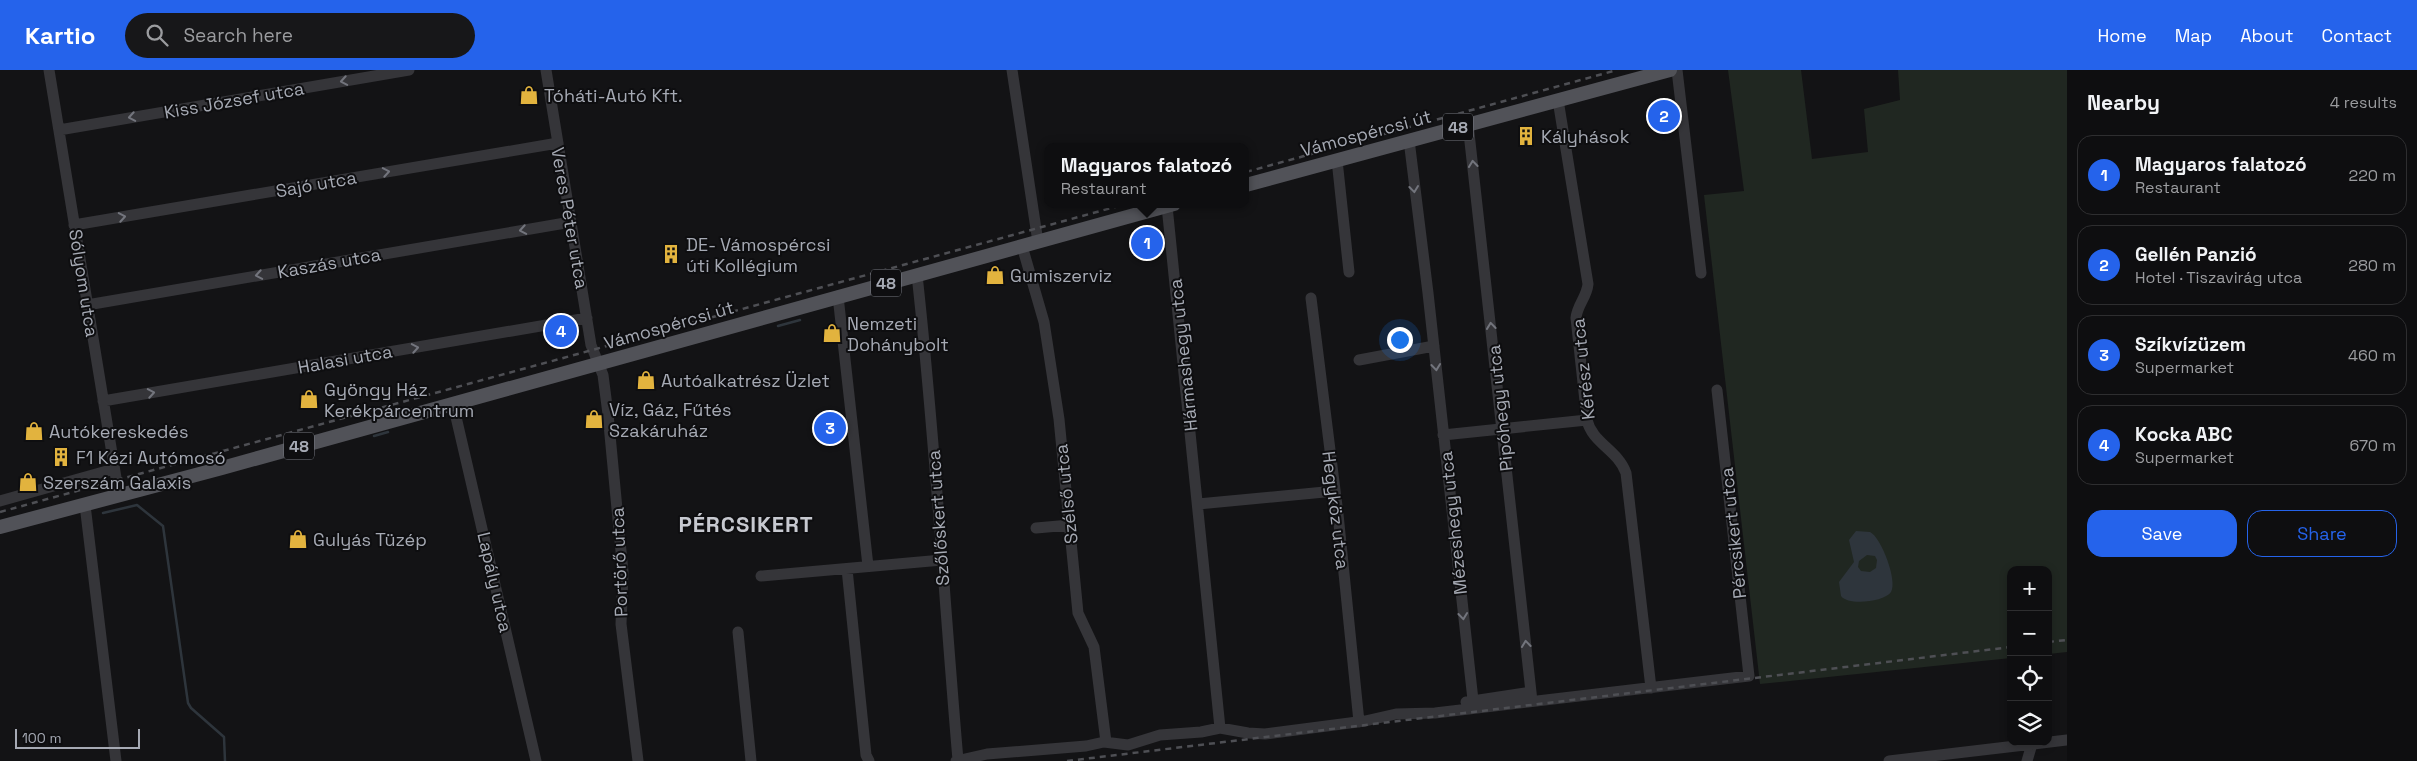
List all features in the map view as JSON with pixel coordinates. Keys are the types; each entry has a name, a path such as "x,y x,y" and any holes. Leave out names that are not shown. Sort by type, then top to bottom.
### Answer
{"main road":[{"name":"Vámospércsi út","path":"1249,184 1670,70"},
{"name":"Vámospércsi út","path":"0,527 119,496 1159,208"}],"street":[{"name":"Sólyom utca","path":"49,70 119,496"},
{"name":"Kiss József utca","path":"59,130 409,70"},
{"name":"Veres Péter utca","path":"546,70 592,348 598,364"},
{"path":"1012,70 1038,242"},
{"path":"1677,70 1701,273"},
{"name":"Kérész utca","path":"1558,100 1588,284 1586,293 1578,306 1576,318 1586,420 1594,434 1619,458 1627,475 1652,688"},
{"name":"Pipóhegy utca","path":"1468,124 1532,697"},
{"name":"Mézeshegy utca","path":"1408,140 1434,346 1473,700"},
{"name":"Sajó utca","path":"74,225 558,142"},
{"path":"1336,160 1349,272"},
{"name":"Hármashegy utca","path":"1170,208 1220,728"},
{"name":"Kaszás utca","path":"87,305 571,222"},
{"name":"Szélső utca","path":"1022,246 1044,322 1059,419 1079,614 1094,647 1106,742"},
{"name":"Szőlőskert utca","path":"917,275 928,367 957,761"},
{"path":"838,296 868,566"},
{"name":"Hegyköz utca","path":"1311,298 1335,491 1359,722"},
{"name":"Halasi utca","path":"103,402 587,318"},
{"path":"1359,360 1434,346"},
{"name":"Portörő utca","path":"598,364 604,378 614,476 623,576 621,624 638,761"},
{"name":"Pércsikert utca","path":"1652,688 1749,676 1717,390"},
{"name":"Lapály utca","path":"453,404 536,761"},
{"path":"1443,435 1586,420"},
{"path":"0,501 114,469"},
{"path":"1198,504 1335,491"},
{"path":"85,505 116,761"},
{"path":"1036,528 1070,525"},
{"path":"761,576 942,560"},
{"path":"847,568 866,755 869,761"},
{"path":"738,632 751,761"},
{"path":"1454,711 1473,700 1652,688"},
{"path":"957,761 987,754 1086,746 1106,742 1118,746 1128,745 1160,735 1201,732 1220,728 1255,734 1359,722 1396,714 1454,711 1532,697"},
{"path":"2052,742 2067,740"},
{"path":"1889,761 2016,746"},
{"path":"2027,761 2031,746"}],"shaded area":[{"path":"1728,70 1801,70 1812,159 1868,152 1864,109 1900,100 1898,70 2067,70 2067,652 2052,654 2052,566 2007,566 2007,658 1760,684 1704,195 1744,191"},
{"path":"1856,531 1870,532 1879,542 1887,560 1892,579 1893,586 1891,592 1887,595 1866,602 1851,601 1841,596 1839,582 1854,562 1849,540","holes":["1867,555 1875,556 1877,560 1876,568 1870,572 1861,571 1858,567 1859,561"]}],"waterway":[{"path":"778,326 800,320"},
{"path":"374,436 388,432"},
{"path":"103,513 137,505 163,526 188,703 191,708 224,737 225,761"}],"railway":[{"path":"1249,171 1617,70"},
{"path":"0,512 1111,208"},
{"path":"2052,642 2067,640"},
{"path":"1067,761 2007,647"}],"place":[{"name":"Tóháti-Autó Kft.","path":"529,95"},
{"name":"Gellén Panzió","path":"1664,116"},
{"name":"Kályhások","path":"1526,136"},
{"name":"Magyaros falatozó","path":"1147,243"},
{"name":"DE- Vámospércsi úti Kollégium","path":"671,254"},
{"name":"Gumiszerviz","path":"995,275"},
{"name":"Kocka ABC","path":"561,331"},
{"name":"Nemzeti Dohánybolt","path":"832,333"},
{"name":"Autóalkatrész Üzlet","path":"646,380"},
{"name":"Gyöngy Ház Kerékpárcentrum","path":"309,399"},
{"name":"Víz, Gáz, Fűtés Szakáruház","path":"594,419"},
{"name":"Szíkvízüzem","path":"830,428"},
{"name":"Autókereskedés","path":"34,431"},
{"name":"F1 Kézi Autómosó","path":"61,457"},
{"name":"Szerszám Galaxis","path":"28,482"},
{"name":"Gulyás Tüzép","path":"298,539"}],"district":[{"name":"PÉRCSIKERT","path":"746,524"}]}
